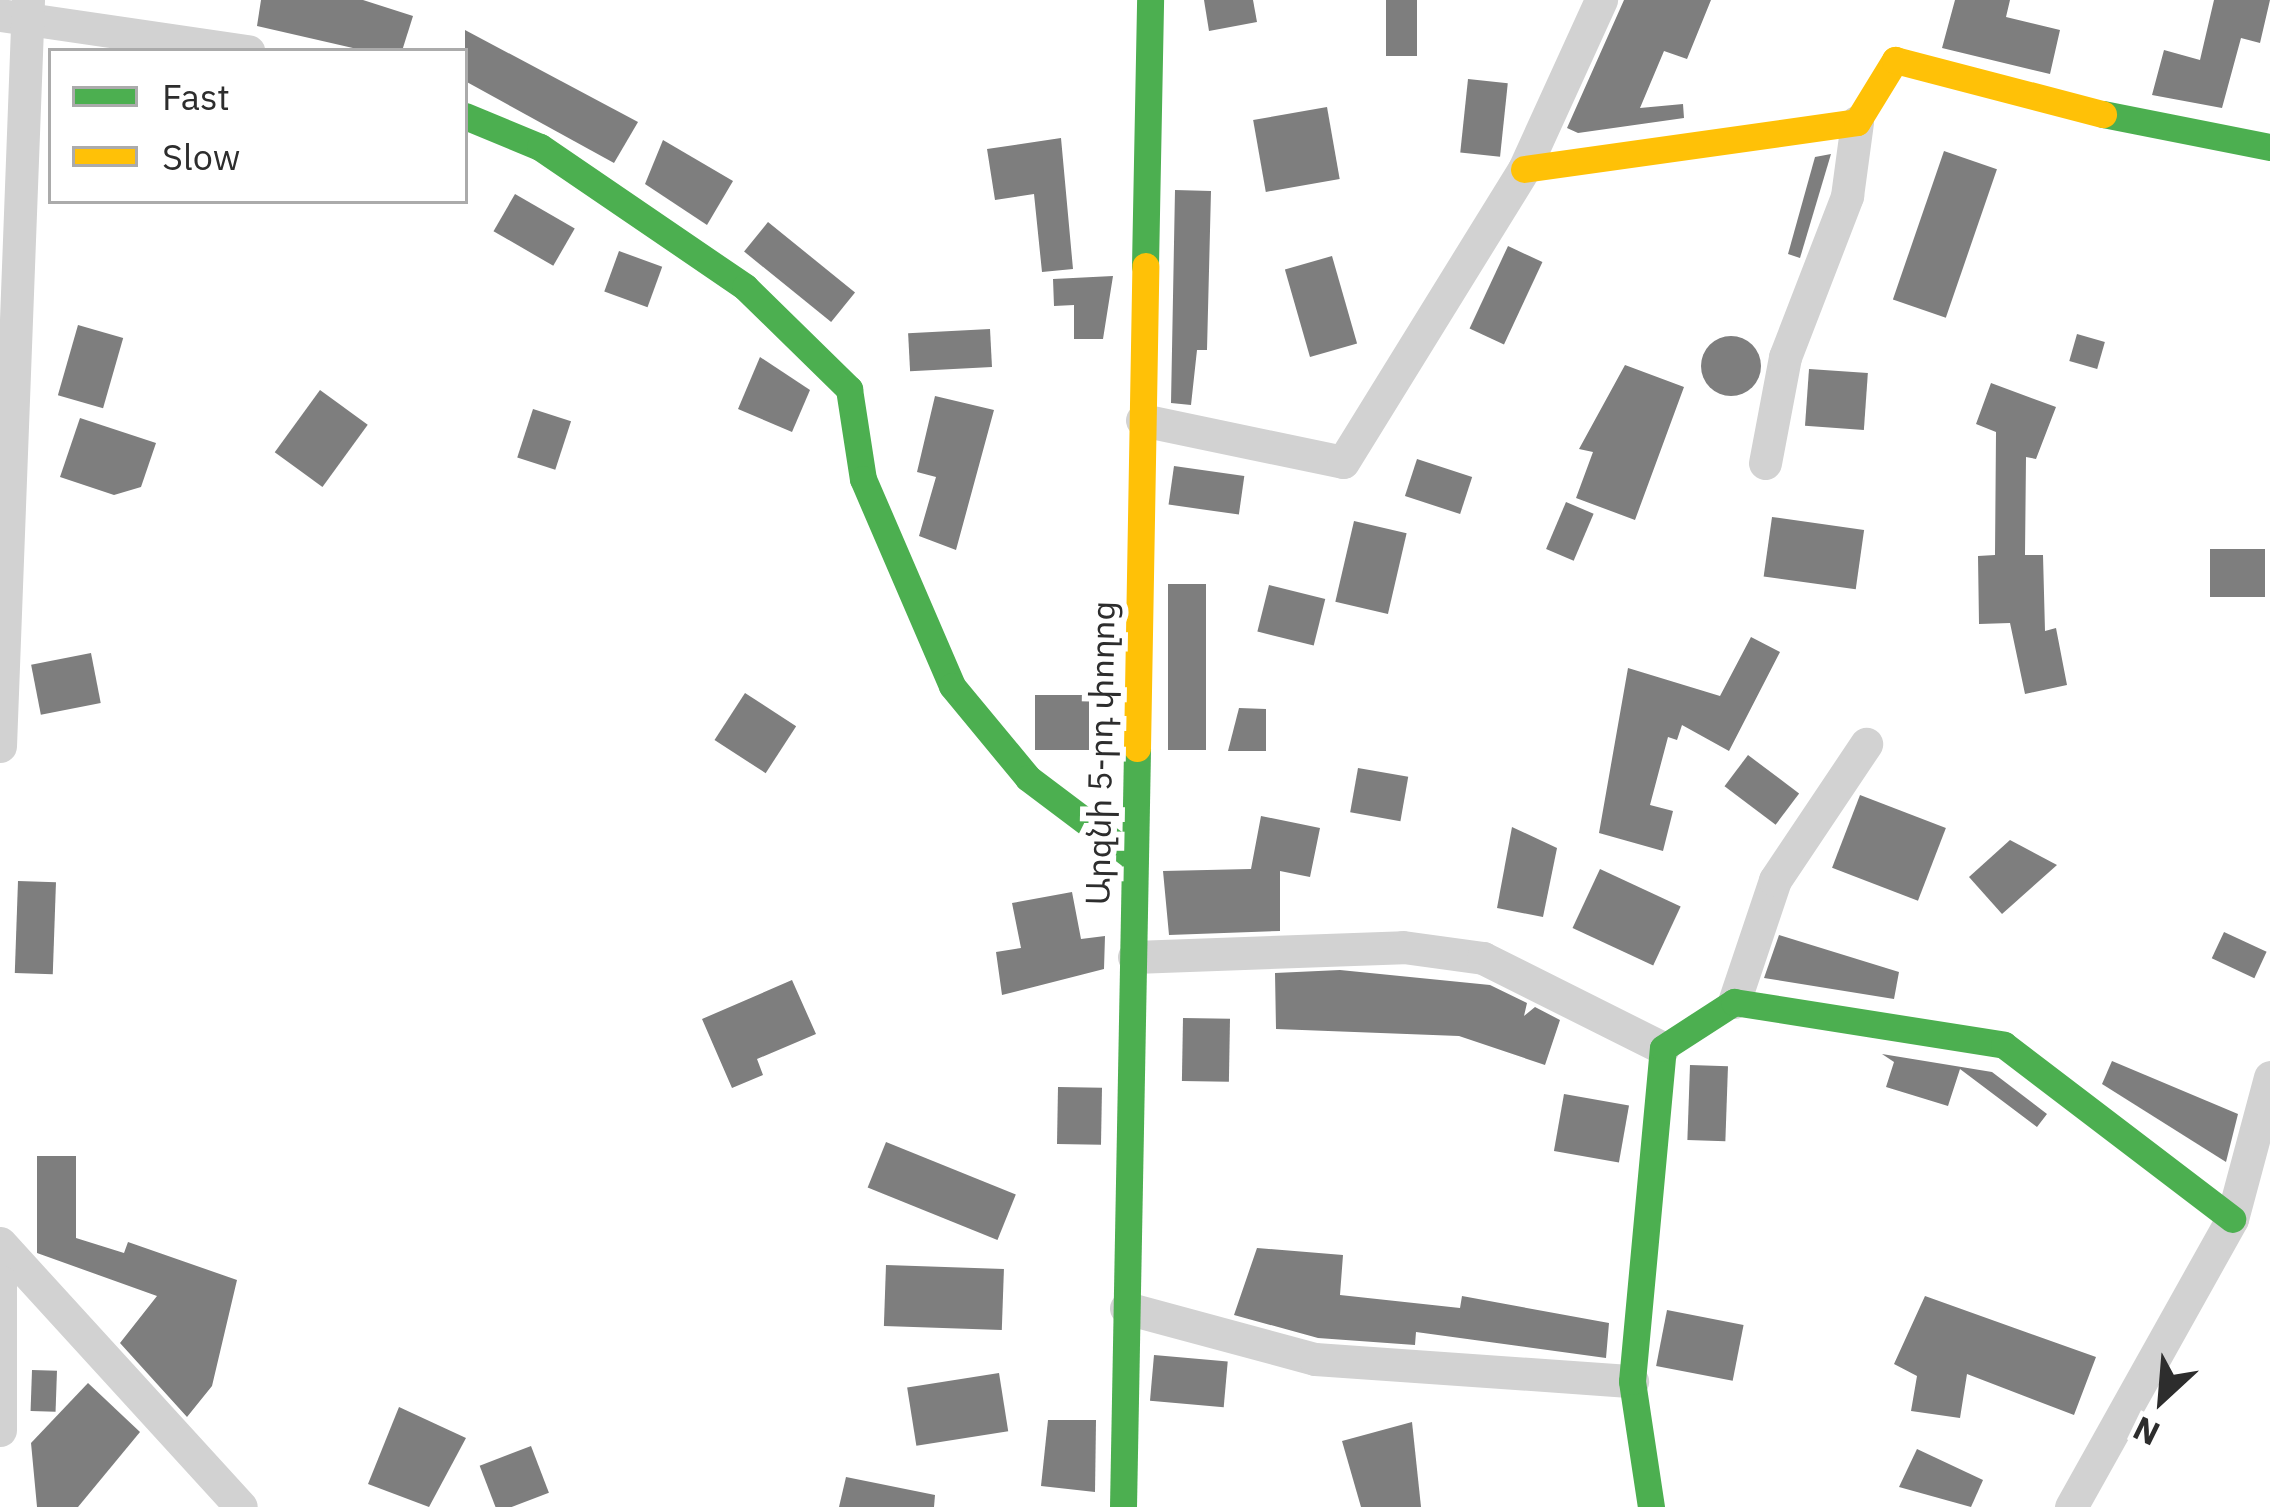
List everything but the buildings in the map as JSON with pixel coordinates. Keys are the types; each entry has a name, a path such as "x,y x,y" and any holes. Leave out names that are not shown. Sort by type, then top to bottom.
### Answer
{"street":[{"name":"Արզնի 5-րդ փողոց","path":"1123,1507 1150,0"},
{"path":"1142,420 1343,462 1524,169 1601,0"},
{"path":"0,746 18,10 231,48"},
{"path":"1765,464 1785,357 1847,196 1857,122 1895,60 1962,86 2270,147"},
{"path":"468,117 540,147 745,287 849,389 863,479 952,686 1028,778 1133,857"},
{"path":"1524,169 1857,122"},
{"path":"1663,1048 1734,1002 1775,880 1866,744"},
{"path":"1134,957 1403,947 1483,958 1663,1048"},
{"path":"1734,1002 2004,1045 2231,1220"},
{"path":"1651,1507 1632,1381 1663,1048"},
{"path":"2071,1507 2231,1220 2270,1077"},
{"path":"0,1244 241,1507"},
{"path":"0,1281 0,1430"},
{"path":"1126,1308 1315,1359 1632,1381"}],"traffic: fast":[{"path":"1145,266 1150,0"},
{"path":"2103,114 2270,147"},
{"path":"468,117 540,147 745,287 849,389 863,479 952,686 1028,778 1133,857"},
{"path":"1123,1507 1137,748"},
{"path":"1651,1507 1632,1381 1663,1048 1734,1002 2004,1045 2232,1219"}],"traffic: slow":[{"path":"1524,169 1857,122 1895,60 2103,114"},
{"path":"1137,748 1145,266"}]}
